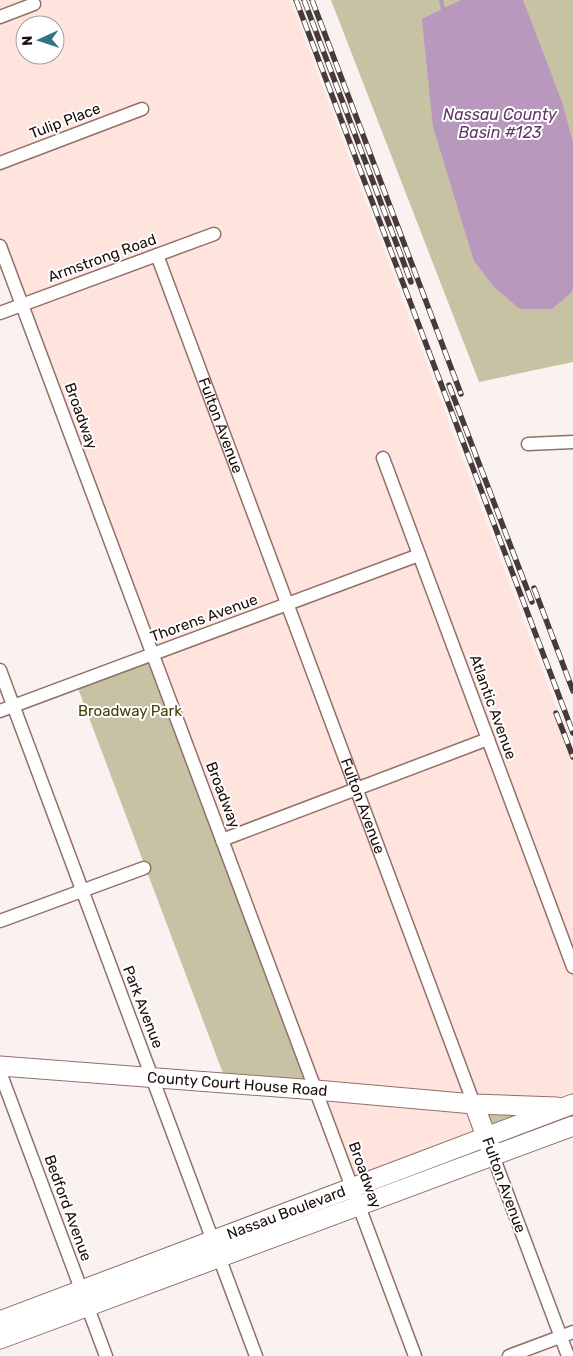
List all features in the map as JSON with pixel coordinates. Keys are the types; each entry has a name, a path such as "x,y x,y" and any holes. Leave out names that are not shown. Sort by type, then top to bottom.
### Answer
{"main road":[{"name":"County Court House Road","path":"0,1066 474,1104 569,1106"},
{"name":"Fulton Avenue","path":"474,1104 493,1156"},
{"name":"Nassau Boulevard","path":"216,1249 352,1188 569,1106"},
{"name":"Nassau Boulevard","path":"0,1321 84,1298 216,1249 359,1206 573,1126"},
{"name":"Nassau Boulevard","path":"0,1339 84,1298"}],"street":[{"path":"0,17 34,4"},
{"name":"Tulip Place","path":"0,163 142,109"},
{"name":"Armstrong Road","path":"0,313 214,234"},
{"name":"Broadway","path":"0,246 415,1356"},
{"name":"Fulton Avenue","path":"157,255 474,1104"},
{"path":"528,444 573,442"},
{"name":"Atlantic Avenue","path":"383,458 573,968"},
{"name":"Thorens Avenue","path":"0,711 419,555"},
{"name":"Park Avenue","path":"0,670 256,1356"},
{"path":"222,840 488,739"},
{"path":"0,921 144,868"},
{"name":"Bedford Avenue","path":"0,1072 106,1356"},
{"name":"Fulton Avenue","path":"493,1156 567,1335 568,1356"},
{"path":"509,1356 567,1335"}],"shaded area":[{"path":"0,0 290,0 573,752 573,1104 352,1188 0,246"}],"green space":[{"name":"Nassau County Basin #123","path":"331,0 573,0 573,362 479,382"},
{"name":"Broadway Park","path":"153,654 316,1090 227,1084 76,683"},
{"path":"477,1106 553,1109 487,1133"},
{"path":"573,1110 573,1119 516,1140 503,1138"}],"water":[{"name":"Nassau County Basin #123","path":"461,0 523,0 562,102 573,143 573,288 571,293 552,309 520,309 495,288 474,261 433,127 422,19"}],"waterway":[{"path":"441,0 443,9"}],"railway":[{"path":"296,0 573,733"},
{"path":"304,0 411,282"},
{"path":"312,0 461,394"},
{"path":"449,385 532,602"},
{"path":"534,588 573,691"},
{"path":"556,713 573,757"}]}
